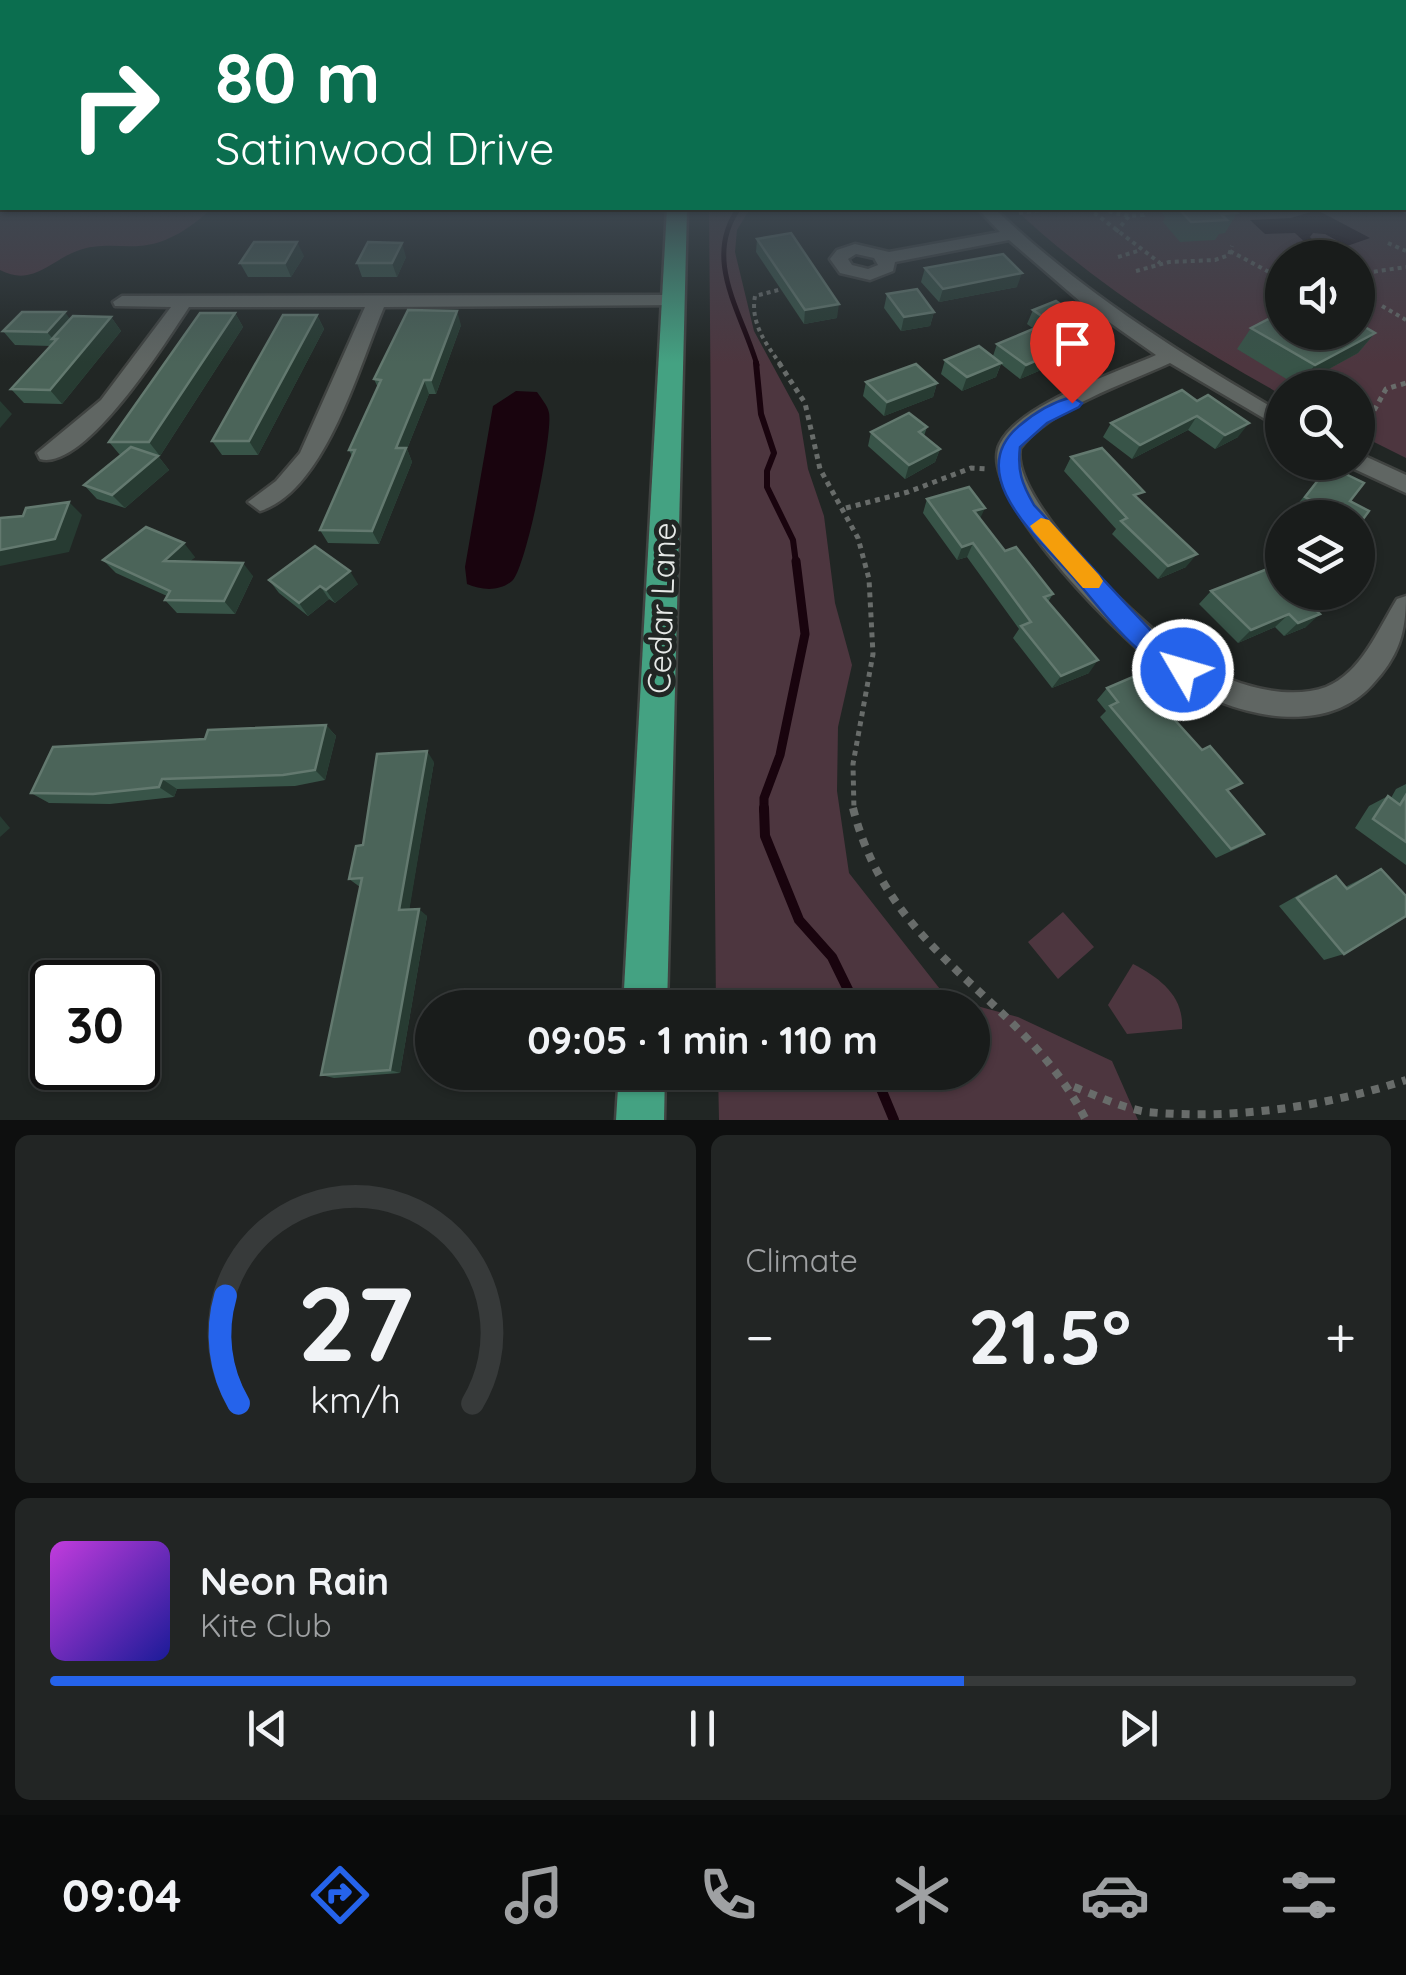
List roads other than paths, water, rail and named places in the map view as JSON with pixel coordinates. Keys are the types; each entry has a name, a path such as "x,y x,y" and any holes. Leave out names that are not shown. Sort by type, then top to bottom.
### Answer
{"main road":[{"name":"Cedar Lane","path":"646,990 674,258"},
{"path":"640,1120 641,1090"}],"street":[{"path":"1039,258 1092,303 1170,356 1265,412"},
{"path":"260,502 284,487 310,457 377,301"},
{"path":"122,302 673,301"},
{"path":"48,453 73,440 104,414 184,302"},
{"path":"1170,356 1040,419 1010,444 1007,469 1027,510 1146,642 1183,670 1224,688 1270,702 1324,700 1348,690 1364,675 1406,607"},
{"path":"1375,469 1406,485"}],"waterway":[{"path":"724,258 735,306 757,365"},
{"path":"756,363 761,414 774,453 767,471 767,487 793,540 796,563"},
{"path":"764,808 780,755 805,634 796,561"},
{"path":"764,808 765,836 799,920 832,957 848,990"},
{"path":"882,1090 894,1120"}]}
